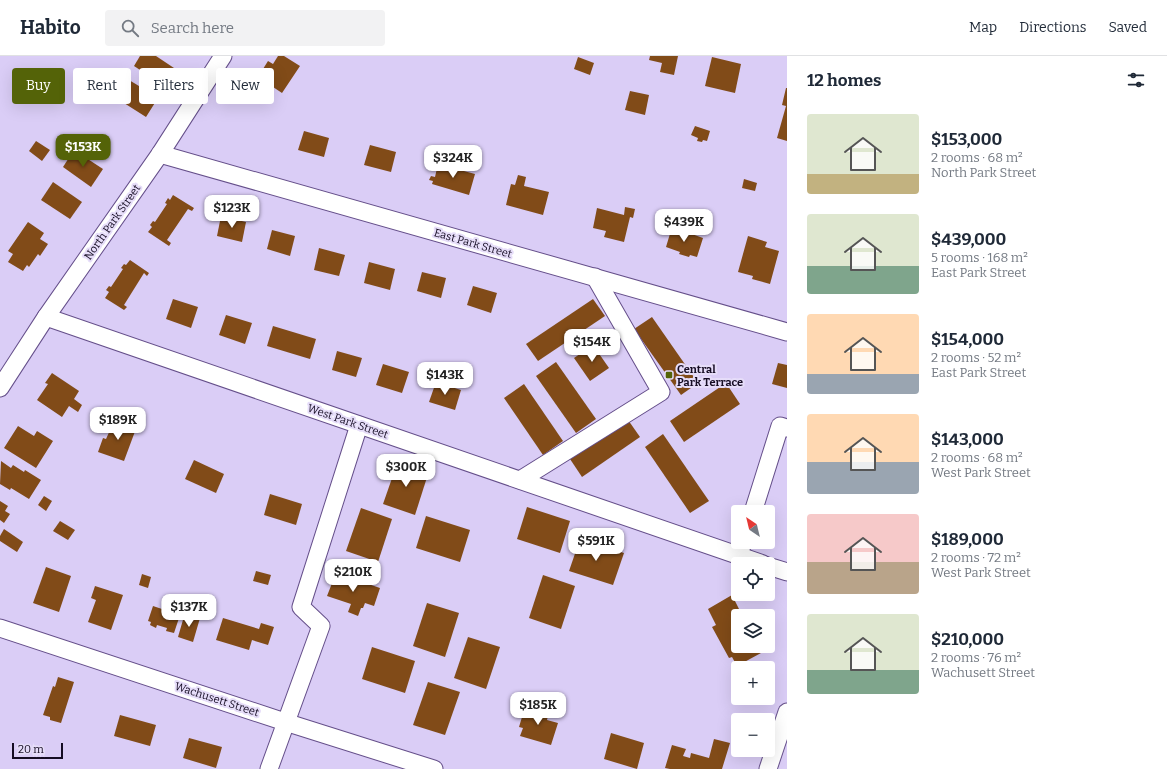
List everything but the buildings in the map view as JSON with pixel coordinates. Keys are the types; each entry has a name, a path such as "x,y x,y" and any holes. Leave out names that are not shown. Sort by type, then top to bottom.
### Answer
{"street":[{"name":"North Park Street","path":"0,388 46,317 160,154 223,56"},
{"name":"East Park Street","path":"160,154 787,332"},
{"path":"520,480 661,392 596,277"},
{"name":"West Park Street","path":"46,317 520,480 731,546"},
{"path":"269,769 321,626 301,607 359,425"},
{"path":"755,505 780,426 787,428"},
{"name":"West Park Street","path":"741,549 753,557"},
{"path":"775,568 787,572"},
{"name":"Wachusett Street","path":"0,628 285,722 434,769"},
{"path":"768,769 787,712"}],"place":[{"name":"Central Park Terrace","path":"669,375"}]}
